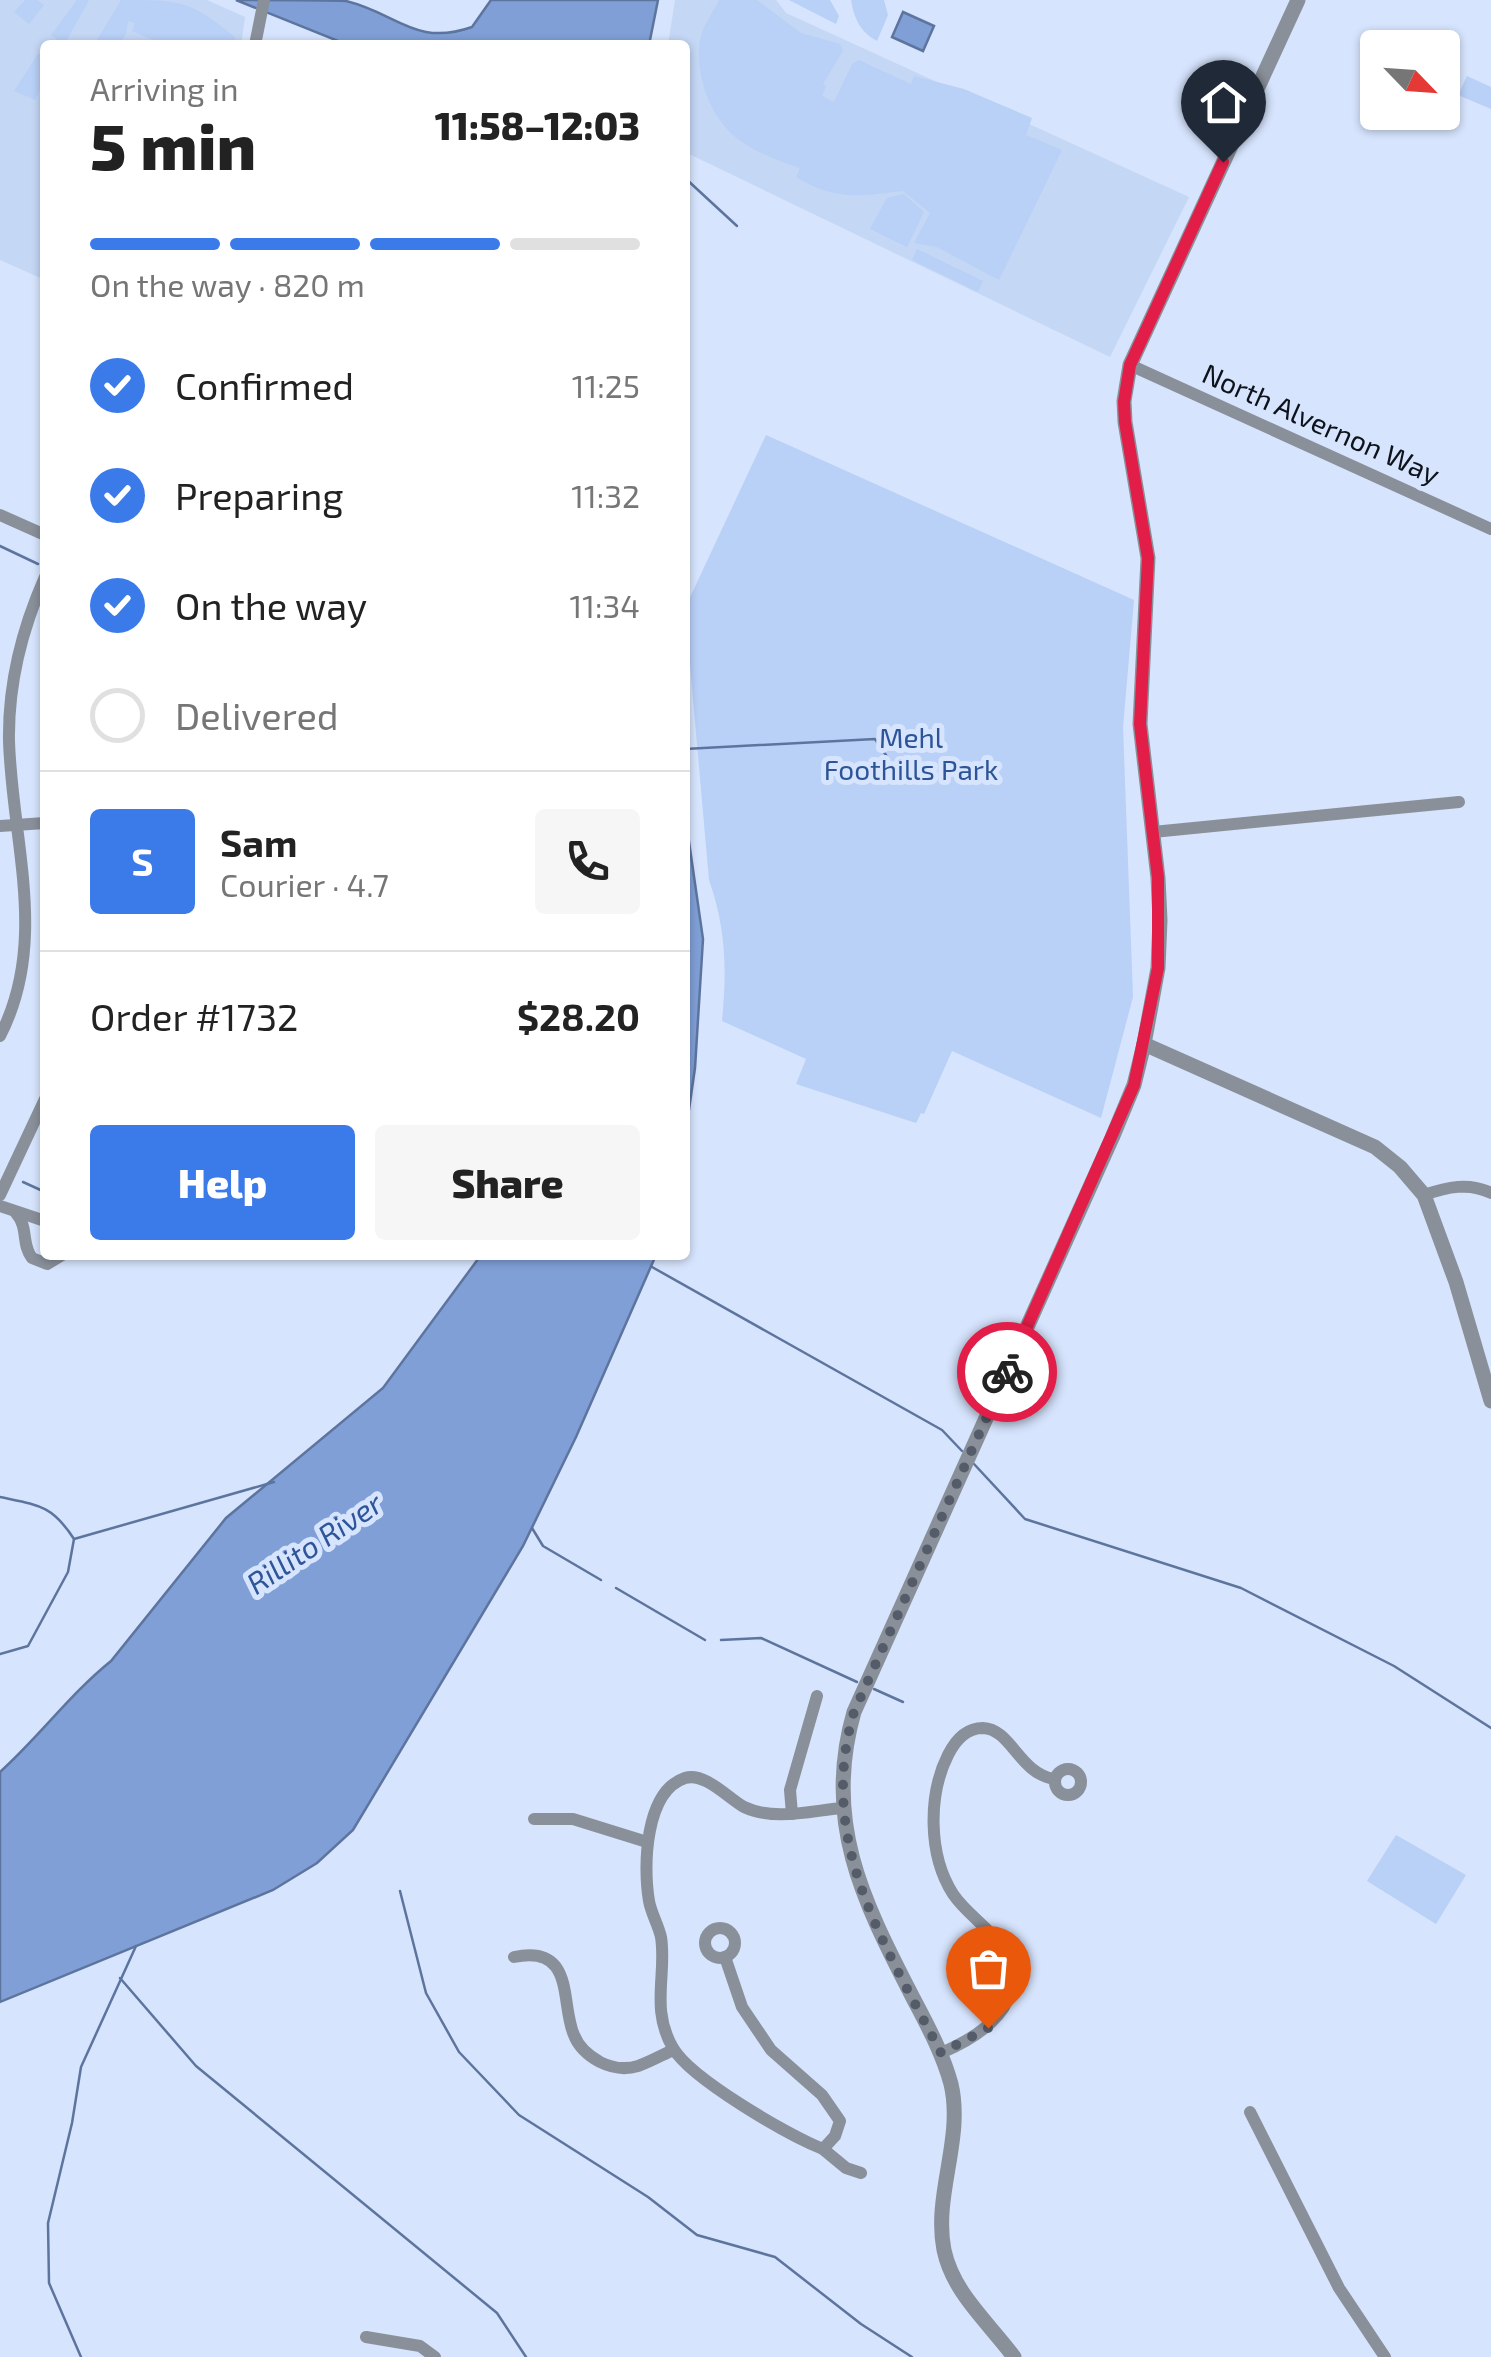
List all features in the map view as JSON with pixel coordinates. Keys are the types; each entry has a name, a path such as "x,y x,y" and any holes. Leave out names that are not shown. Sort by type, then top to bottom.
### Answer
{"street":[{"path":"255,40 264,0"},
{"path":"1014,2357 963,2293 944,2250 942,2220 955,2115 952,2087 941,2053 866,1901 846,1839 842,1762 854,1712 1134,1085 1158,968 1158,878 1140,724 1148,558 1124,402 1130,365 1298,0"},
{"name":"North Alvernon Way","path":"1130,365 1491,529"},
{"path":"0,515 40,533"},
{"path":"0,1036 14,1005 26,954 26,907 9,741 11,696 22,640 40,591"},
{"path":"1153,832 1460,802"},
{"path":"0,826 40,823"},
{"path":"1144,1044 1375,1146 1400,1167 1424,1195 1456,1282 1491,1401"},
{"path":"0,1195 40,1110"},
{"path":"1424,1195 1444,1188 1472,1186 1491,1193"},
{"path":"0,1206 40,1220"},
{"path":"16,1213 24,1226 26,1248 32,1258 47,1264 54,1260"},
{"path":"792,1814 790,1790 816,1696"},
{"path":"941,2053 988,2028 999,2015 1011,1984 1003,1950 953,1893 936,1849 934,1807 940,1773 955,1742 968,1731 985,1728 1001,1735 1032,1772 1054,1778"},
{"path":"842,1808 768,1814 746,1808 702,1780 689,1776 672,1784 659,1800 646,1842 649,1900 661,1938 658,1984 662,2018 673,2050 708,2082 800,2140 823,2148 846,2168 861,2173"},
{"path":"534,1818 573,1819 646,1842"},
{"path":"514,1957 531,1953 550,1962 559,1972 573,2034 588,2056 611,2068 635,2067 673,2050"},
{"path":"725,1957 742,2007 770,2050 822,2095 840,2121 835,2136 823,2148"},
{"path":"1250,2112 1339,2288 1385,2357"},
{"path":"366,2337 420,2346 435,2357"}],"shaded area":[{"path":"0,0 207,0 245,17 242,40 40,40 40,278 0,260"},
{"path":"675,0 776,0 786,13 1189,197 1110,357 690,154 690,40 669,40"}],"green space":[{"path":"25,0 37,0 44,5 29,24 14,12"},
{"path":"77,0 89,0 67,40 51,35"},
{"path":"121,0 184,5 207,16 236,38 153,40 132,31 135,23 128,21 122,40 97,40"},
{"path":"719,0 757,0 801,33 840,44 843,51 823,84 826,86 822,96 834,102 852,64 859,60 911,84 914,76 964,89 1032,118 1026,135 1062,150 999,280 937,247 914,243 930,213 903,191 861,195 823,190 796,177 800,168 755,150 731,133 706,95 700,65 701,36"},
{"path":"789,0 830,0 839,16 836,24"},
{"path":"851,0 884,0 888,15 877,41 859,24"},
{"path":"40,55 40,90 35,100 14,91"},
{"path":"1467,76 1491,87 1491,109 1460,96"},
{"path":"904,194 924,212 907,247 870,229 887,198"},
{"path":"917,249 983,281 978,292 912,260"},
{"name":"Mehl Foothills Park","path":"766,435 1134,600 1123,727 1133,997 1101,1118 952,1051 924,1114 916,1123 796,1084 806,1059 722,1021 724,950 709,880 690,665 690,597"},
{"path":"1396,1835 1466,1875 1436,1924 1367,1881"}],"water":[{"path":"236,0 346,1 435,33 472,27 491,0 658,0 650,40 336,40"},
{"path":"903,12 934,26 923,51 892,37"},
{"path":"690,849 703,939 690,1102"},
{"name":"Rillito River","path":"477,1260 654,1260 523,1546 353,1830 317,1863 273,1890 0,2002 0,1772 111,1661 226,1518 383,1388"}],"waterway":[{"path":"690,183 737,226"},
{"path":"0,546 38,564"},
{"path":"690,749 875,739 888,758 891,773"},
{"path":"23,1182 40,1190"},
{"path":"652,1267 942,1430 962,1451"},
{"path":"974,1464 1025,1519 1241,1588 1394,1666 1491,1728"},
{"path":"74,1539 274,1482"},
{"path":"0,1497 43,1508 74,1539 68,1572 28,1646 0,1654"},
{"path":"532,1528 543,1546 601,1580"},
{"path":"616,1588 705,1640"},
{"path":"721,1640 761,1638 857,1682"},
{"path":"874,1689 903,1702"},
{"path":"400,1891 426,1993 459,2052 519,2115 648,2197 697,2235 775,2257 861,2324 912,2357"},
{"path":"81,2357 49,2283 48,2223 81,2067 136,1946"},
{"path":"120,1978 196,2066 497,2313 526,2357"}],"way so far":[{"path":"988,2028 941,2053 866,1901 846,1839 841,1783 854,1712 1007,1372"}],"route":[{"path":"1007,1372 1134,1085 1158,968 1158,878 1140,724 1148,558 1124,402 1130,365 1223,162"}]}
